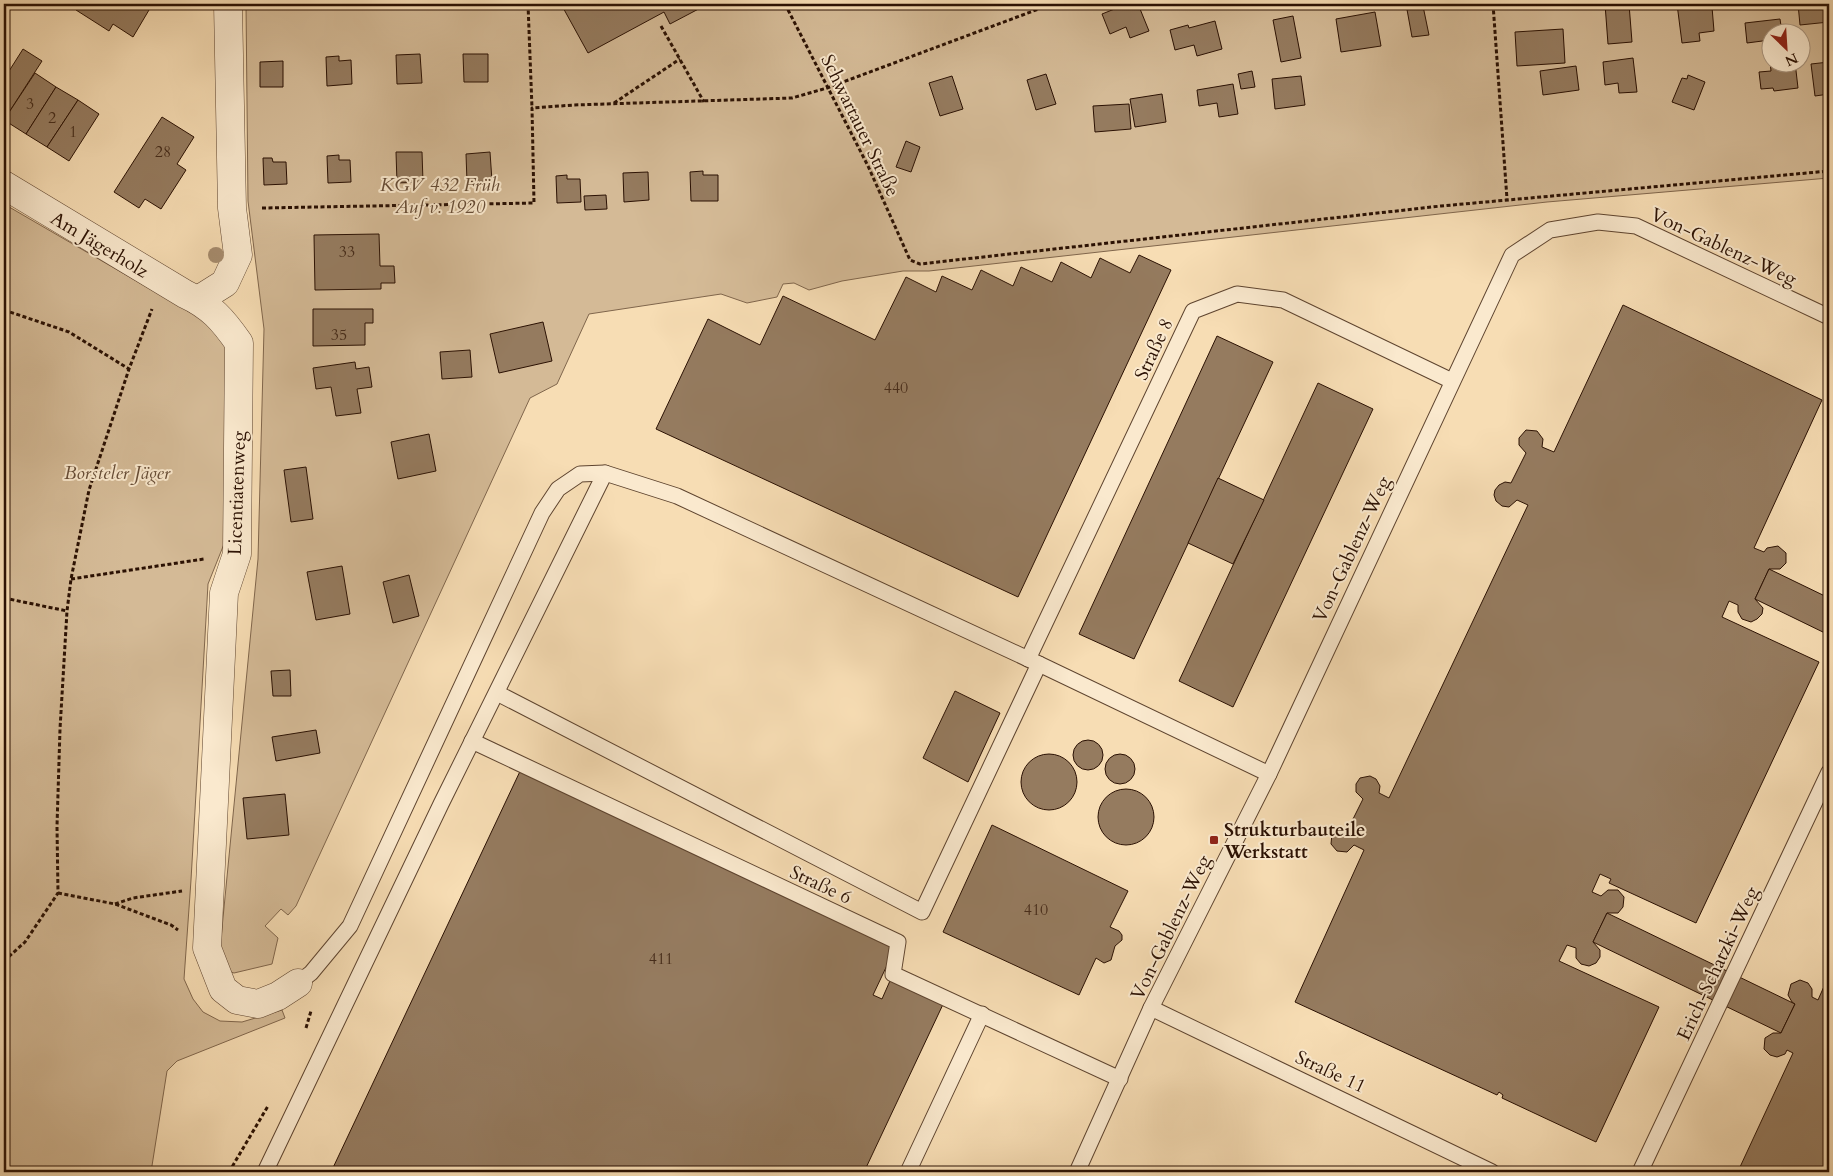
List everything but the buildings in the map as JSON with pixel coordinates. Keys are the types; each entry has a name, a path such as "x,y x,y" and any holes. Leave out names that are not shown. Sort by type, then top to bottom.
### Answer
{"street":[{"path":"198,300 225,283 238,255 232,208 228,4"},
{"name":"Am Jägerholz","path":"4,185 198,300"},
{"name":"Licentiatenweg","path":"198,300 223,320 239,343 237,554 224,593 207,948 223,990 237,1000 258,1004 278,996 305,978"}],"lane":[{"name":"Von-Gablenz-Weg","path":"1077,1172 1151,1008 1269,774 1512,255 1550,230 1598,222 1636,226 1829,317"},
{"name":"Straße 8","path":"496,693 922,912 1193,311 1237,294 1283,300 1452,381"},
{"path":"265,1172 472,741 605,473"},
{"path":"305,978 350,926 542,513 558,489 580,474 605,473 677,496 1034,661 1269,774"},
{"name":"Straße 6","path":"472,741 898,942 893,974 1120,1079"},
{"name":"Erich-Schatzki-Weg","path":"1640,1172 1829,772"},
{"name":"Straße 11","path":"1151,1008 1492,1172"},
{"path":"908,1172 982,1014"}],"path":[{"path":"232,208 534,204 528,4"},
{"name":"Schwartauer Straße","path":"785,4 868,166 910,260 920,264 1507,199"},
{"path":"532,108 792,98 827,88 1052,4"},
{"path":"1493,4 1507,199 1829,171"},
{"path":"661,26 704,102"},
{"path":"613,104 680,58"},
{"path":"4,961 25,942 58,893 58,788 67,611 71,579 89,490 128,369 148,315 154,306"},
{"path":"4,310 69,332 128,369"},
{"path":"71,579 237,554"},
{"path":"4,598 67,611"},
{"path":"115,904 143,896 210,888"},
{"path":"58,893 115,904 171,925 207,948"},
{"path":"305,978 315,986 314,1002 305,1030"},
{"path":"4,1077 6,1087 4,1096"},
{"path":"229,1172 273,1099"}],"green space":[{"name":"KGV 432 Früh Auf v. 1920","path":"246,4 1829,4 1829,178 1547,202 929,271 903,271 842,281 809,290 794,283 783,284 777,297 747,303 721,294 589,314 557,384 530,398 296,906 288,915 281,909 265,926 278,938 272,964 234,973 225,970 219,959 258,559 264,329 248,201"},
{"name":"Borsteler Jäger","path":"4,204 231,336 230,529 208,584 184,979 193,999 203,1012 220,1021 242,1022 282,1010 285,1018 177,1061 167,1071 151,1172 4,1172"}],"place":[{"name":"Strukturbauteile Werkstatt","path":"1214,840"}]}
